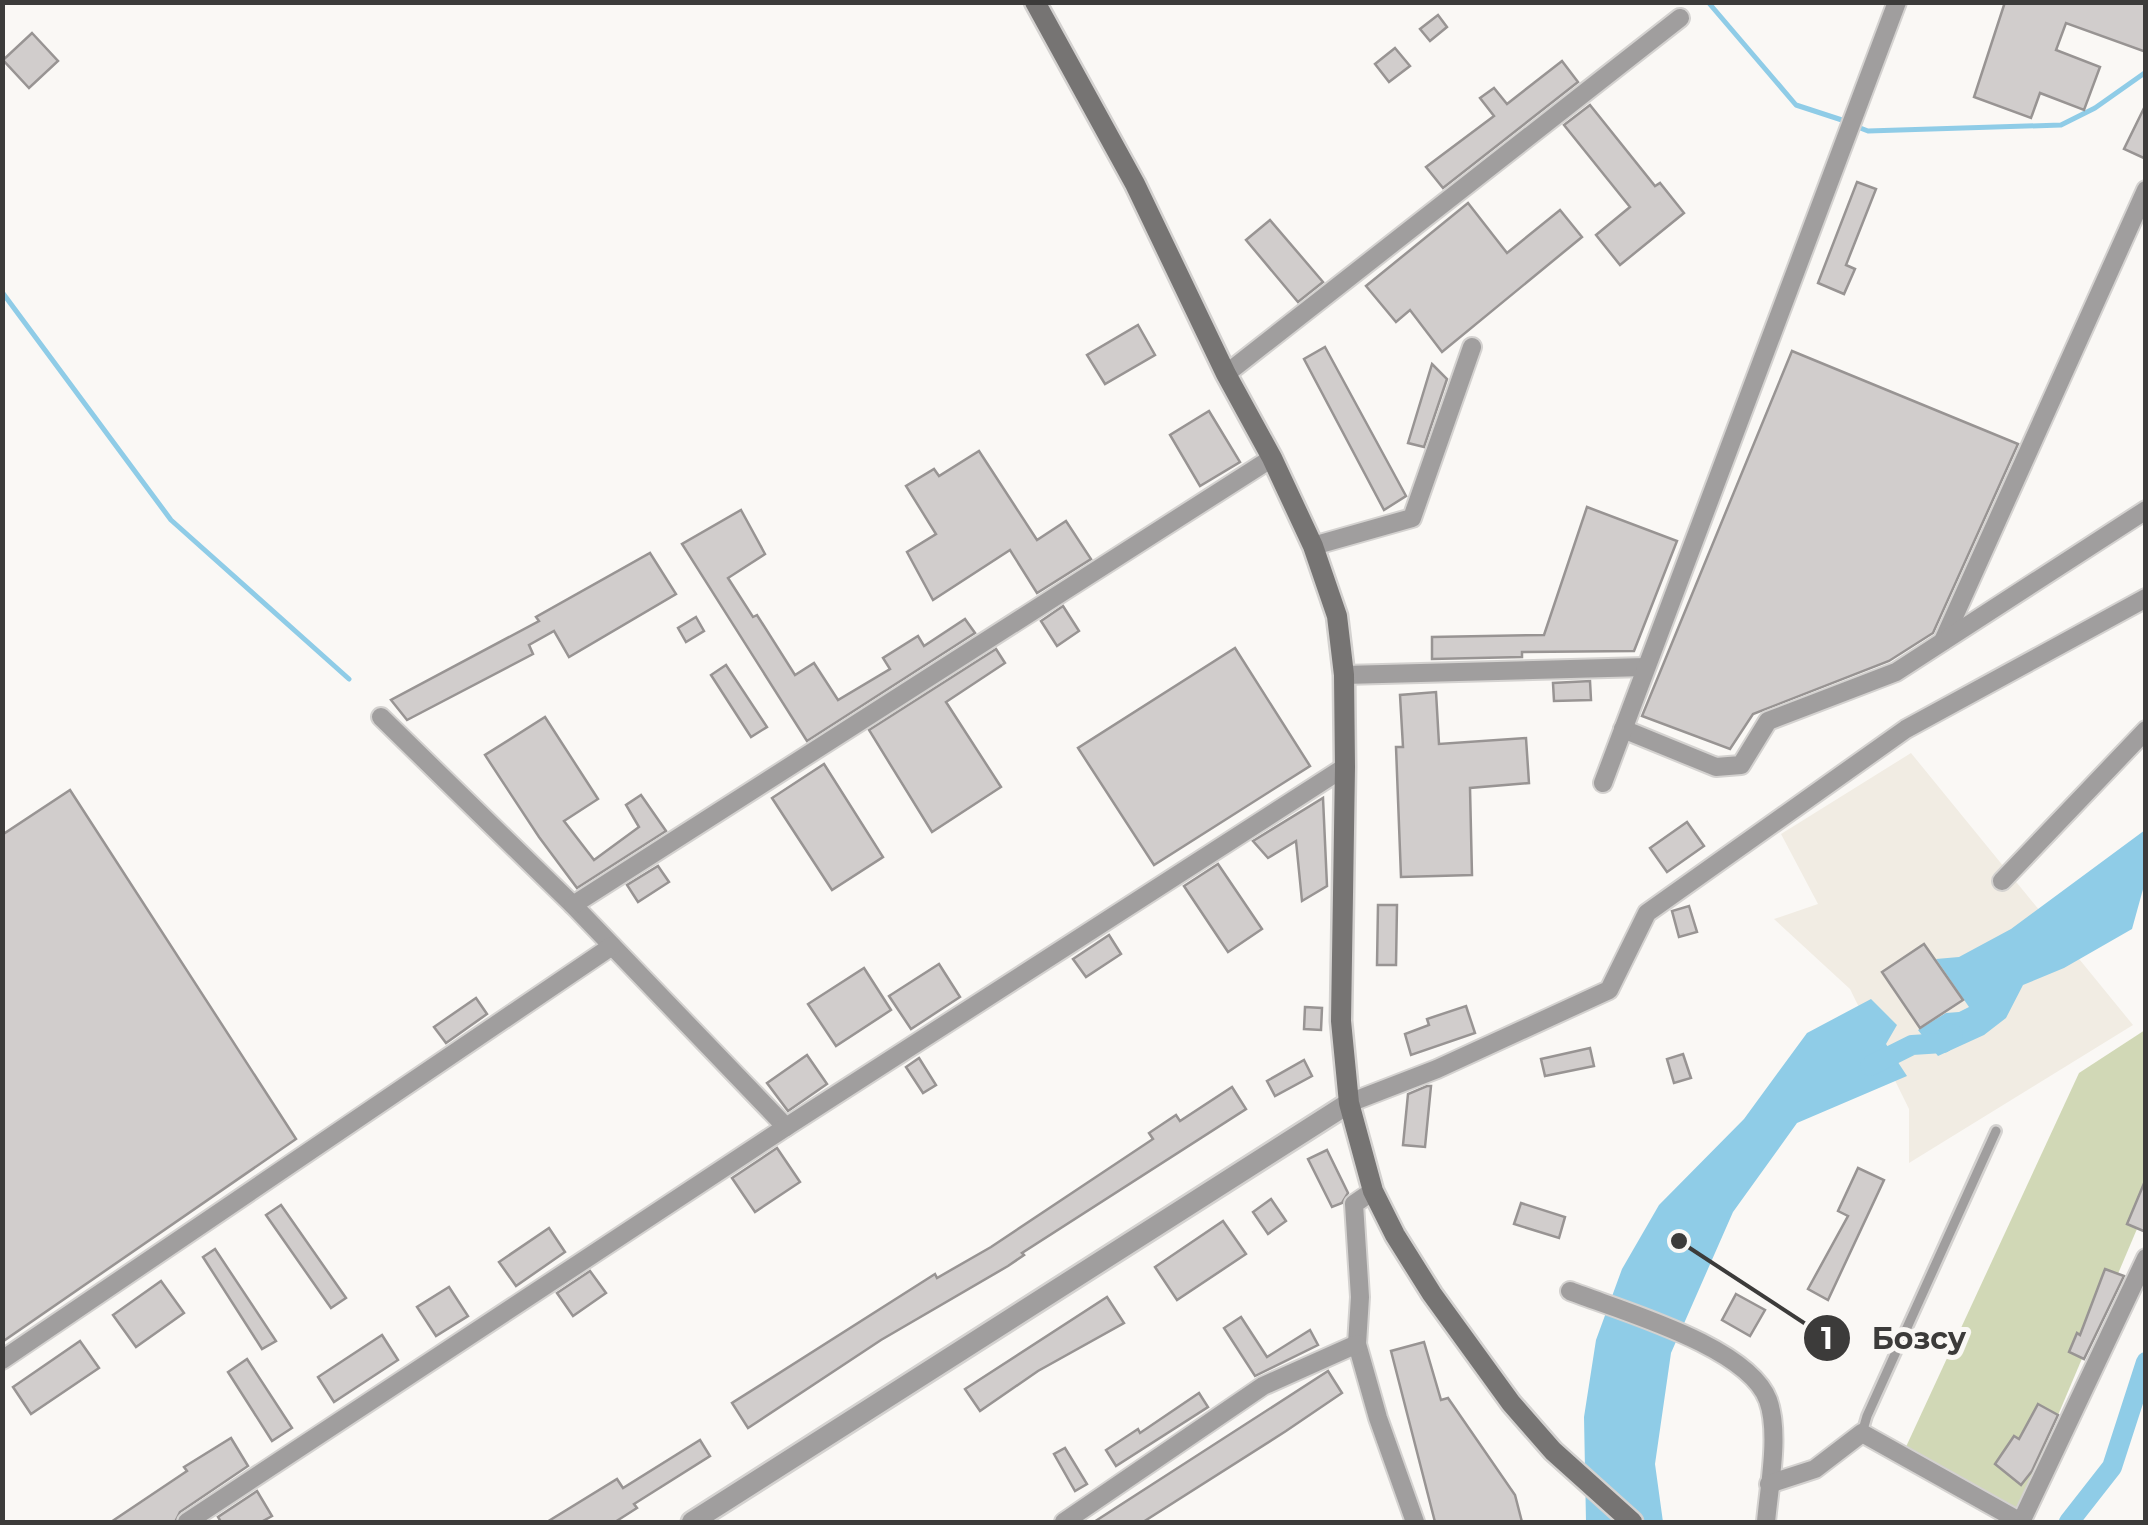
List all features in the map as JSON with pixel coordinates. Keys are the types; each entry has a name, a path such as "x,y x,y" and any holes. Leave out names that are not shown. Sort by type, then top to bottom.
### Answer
{"main road":[{"path":"1035,2 1135,184 1226,374 1272,458 1312,546 1337,616 1344,674 1345,767 1341,1021 1349,1103 1373,1191 1432,1294 1511,1403 1553,1451 1632,1522"}],"street":[{"path":"1603,783 1897,2"},
{"path":"1226,374 1680,18"},
{"path":"1942,642 2146,190"},
{"path":"1312,546 1412,518 1472,347"},
{"path":"573,905 1272,458"},
{"path":"1623,729 1716,767 1741,765 1768,722 1896,672 2146,510"},
{"path":"692,1522 1349,1103 1437,1069 1609,990 1647,913 1906,730 2146,598"},
{"path":"1344,674 1646,667"},
{"path":"380,718 573,905 786,1128"},
{"path":"2002,880 2146,730"},
{"path":"187,1522 1345,767"},
{"path":"2,1360 612,946"},
{"path":"1373,1191 1354,1204 1360,1296 1357,1344 1415,1522"},
{"path":"1769,1484 1815,1469 1862,1433 2021,1522 2146,1258"},
{"path":"1570,1291 1693,1339 1737,1362 1767,1396 1773,1421 1766,1522"},
{"path":"1064,1522 1264,1386 1357,1344"}],"lane":[{"path":"1862,1433 1996,1130"}],"shaded area":[{"path":"1911,753 2133,1025 1909,1163 1909,1109 1850,989 1774,919 1818,904 1781,834"}],"green space":[{"path":"2145,1030 2145,1210 2017,1512 1905,1449 2079,1073"}],"water":[{"path":"2145,830 2145,882 2132,929 2064,968 2023,985 2006,1018 1984,1035 1938,1056 1918,1030 1946,1013 1969,1007 1936,959 1959,957 2011,929"},
{"path":"1871,999 1897,1025 1886,1044 1907,1076 1797,1123 1733,1212 1671,1353 1655,1464 1663,1522 1586,1522 1584,1417 1596,1340 1622,1269 1659,1205 1744,1119 1807,1033"}],"building":[{"path":"2005,2 2146,2 2146,52 2066,23 2056,50 2100,67 2084,110 2040,93 2031,118 1974,97"},
{"path":"1438,15 1447,27 1430,41 1420,29"},
{"path":"32,33 58,61 29,88 3,60"},
{"path":"1395,48 1410,66 1389,82 1375,64"},
{"path":"1562,61 1578,82 1443,188 1426,167 1494,116 1480,98 1494,88 1507,104"},
{"path":"2146,104 2146,159 2124,149"},
{"path":"1590,105 1655,186 1660,183 1684,213 1620,265 1596,235 1630,207 1564,125"},
{"path":"1857,182 1876,189 1846,265 1855,269 1844,294 1818,283"},
{"path":"1468,203 1507,253 1560,210 1582,237 1442,352 1410,310 1396,322 1366,286"},
{"path":"1270,220 1323,282 1298,302 1246,240"},
{"path":"1138,325 1155,355 1105,384 1087,355"},
{"path":"1325,347 1406,496 1384,510 1304,359"},
{"path":"1792,351 2018,444 1933,633 1889,661 1753,714 1730,749 1642,716"},
{"path":"1432,364 1447,379 1424,447 1408,443"},
{"path":"1209,411 1240,462 1200,486 1170,435"},
{"path":"979,451 1037,540 1066,521 1091,559 1037,593 1010,550 933,600 907,552 936,534 906,486 934,469 939,476"},
{"path":"1587,507 1677,541 1634,651 1522,652 1522,657 1432,659 1432,637 1544,635"},
{"path":"741,510 765,554 728,578 795,675 814,663 838,700 890,669 883,658 918,636 924,646 965,619 975,633 807,741 682,544"},
{"path":"650,553 676,594 569,657 554,631 529,645 533,654 407,720 391,700 539,621 536,617"},
{"path":"1063,606 1079,631 1057,646 1041,621"},
{"path":"696,617 704,631 686,642 678,628"},
{"path":"1235,648 1310,766 1154,865 1078,748"},
{"path":"996,649 1005,663 946,702 1001,787 932,832 869,730"},
{"path":"726,665 767,727 751,737 711,675"},
{"path":"1590,681 1591,700 1554,701 1553,683"},
{"path":"1436,692 1439,744 1526,738 1529,783 1470,788 1472,875 1401,877 1396,747 1403,747 1400,695"},
{"path":"545,717 598,799 564,821 594,860 639,827 626,805 641,795 666,831 577,888 485,755"},
{"path":"824,764 883,857 832,890 772,798"},
{"path":"70,790 296,1139 2,1342 2,835"},
{"path":"1323,798 1327,886 1302,901 1296,841 1268,858 1253,841"},
{"path":"1687,822 1704,846 1667,872 1650,848"},
{"path":"1218,864 1262,929 1228,952 1184,886"},
{"path":"658,866 669,882 638,902 627,885"},
{"path":"1378,905 1397,905 1396,965 1377,965"},
{"path":"1689,906 1697,932 1679,937 1672,911"},
{"path":"1109,935 1121,954 1086,977 1073,959"},
{"path":"1924,944 1963,1000 1920,1028 1882,972"},
{"path":"939,964 960,997 911,1029 889,996"},
{"path":"864,968 891,1010 836,1046 808,1004"},
{"path":"476,998 487,1014 446,1043 434,1027"},
{"path":"1466,1006 1475,1033 1411,1055 1405,1034 1429,1025 1427,1019"},
{"path":"1305,1007 1322,1008 1321,1030 1304,1029"},
{"path":"1590,1048 1594,1066 1545,1076 1541,1059"},
{"path":"1683,1054 1691,1078 1674,1083 1667,1059"},
{"path":"807,1055 827,1084 788,1111 767,1083"},
{"path":"919,1058 936,1085 923,1093 906,1067"},
{"path":"1304,1060 1312,1076 1275,1096 1267,1081"},
{"path":"1431,1086 1425,1147 1403,1145 1408,1094"},
{"path":"1232,1087 1246,1109 1022,1253 1008,1266 881,1340 748,1428 732,1403 935,1274 937,1278 991,1247 1153,1139 1149,1133 1176,1115 1180,1121"},
{"path":"777,1148 800,1182 755,1212 732,1178"},
{"path":"1327,1150 1348,1193 1342,1203 1332,1207 1308,1159"},
{"path":"1858,1168 1884,1180 1828,1300 1808,1289 1848,1216 1838,1211"},
{"path":"2146,1181 2146,1232 2127,1224"},
{"path":"1271,1199 1286,1221 1268,1234 1253,1212"},
{"path":"1521,1203 1565,1217 1559,1238 1514,1224"},
{"path":"281,1205 346,1298 331,1308 266,1215"},
{"path":"1223,1221 1246,1254 1177,1300 1155,1267"},
{"path":"549,1228 565,1252 516,1286 499,1262"},
{"path":"215,1249 276,1341 262,1349 203,1257"},
{"path":"2105,1269 2124,1276 2084,1359 2069,1352 2077,1333 2080,1335"},
{"path":"590,1271 606,1293 573,1316 557,1293"},
{"path":"161,1281 184,1313 136,1347 113,1315"},
{"path":"449,1287 468,1316 436,1336 417,1307"},
{"path":"1736,1294 1765,1310 1750,1336 1722,1320"},
{"path":"1107,1297 1124,1323 1038,1371 980,1411 965,1389"},
{"path":"1241,1317 1267,1357 1310,1330 1318,1345 1255,1376 1224,1328"},
{"path":"382,1335 398,1360 334,1402 318,1377"},
{"path":"80,1341 99,1368 31,1414 13,1387"},
{"path":"1424,1342 1441,1400 1448,1398 1515,1495 1522,1522 1435,1522 1391,1351"},
{"path":"247,1359 292,1428 272,1441 228,1372"},
{"path":"1328,1371 1342,1393 1286,1431 1143,1522 1094,1522"},
{"path":"1199,1393 1208,1407 1116,1466 1106,1450 1138,1429 1140,1433"},
{"path":"2038,1404 2058,1415 2032,1471 2021,1485 1995,1464 2014,1436 2019,1439"},
{"path":"231,1438 248,1466 180,1512 175,1522 111,1522 187,1471 184,1467"},
{"path":"700,1440 710,1456 634,1504 637,1508 615,1522 547,1522 617,1479 623,1488"},
{"path":"1065,1448 1087,1484 1075,1491 1054,1454"},
{"path":"257,1491 272,1516 261,1522 221,1522 218,1517"}],"waterway":[{"path":"1708,2 1796,105 1845,121"},
{"path":"1855,126 1868,131 2061,125 2095,108 2146,72"},
{"path":"2,292 171,520 349,679"},
{"path":"1870,1066 1912,1045 1943,1043 1953,1034"},
{"path":"2069,1522 2112,1467 2146,1362"}],"place":[{"name":"Бозсу","path":"1679,1241"}]}
